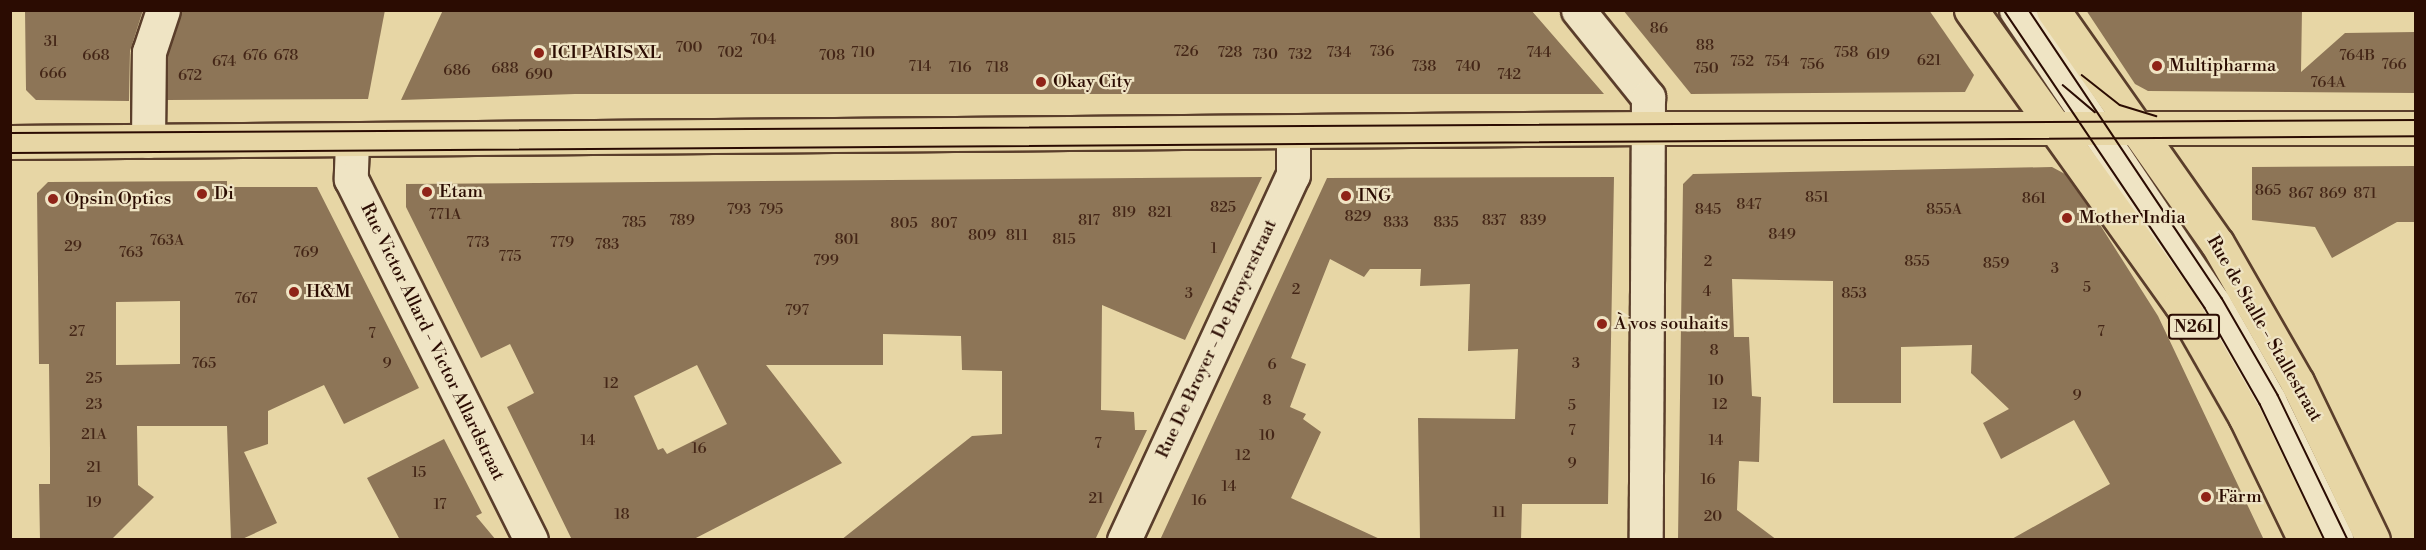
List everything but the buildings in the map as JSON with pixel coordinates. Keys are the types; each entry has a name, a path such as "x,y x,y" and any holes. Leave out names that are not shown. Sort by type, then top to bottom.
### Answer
{"main road":[{"name":"N261","path":"1971,10 2059,130 2181,304 2245,416 2305,540"},
{"name":"Rue de Stalle - Stallestraat","path":"2054,10 2217,243 2292,373 2373,540"},
{"path":"10,142 1293,135 1648,128 2059,130 2415,128"}],"street":[{"path":"148,141 149,52 163,10"},
{"path":"1578,10 1648,97 1646,540"},
{"name":"Rue de Stalle - Stallestraat","path":"2016,10 2100,130 2214,303 2269,400 2337,540"},
{"name":"Rue De Broyer - De Broyerstraat","path":"1124,540 1293,176 1293,135"},
{"name":"Rue Victor Allard - Victor Allardstraat","path":"352,141 351,179 531,540"}],"tram line":[{"path":"2004,10 2205,308 2260,404 2325,540"},
{"path":"2029,10 2222,298 2278,395 2348,540"},
{"path":"2082,75 2120,105 2156,116"},
{"path":"2063,85 2095,112"},
{"path":"10,133 2416,120"},
{"path":"10,153 2416,136"}],"place":[{"name":"ICI PARIS XL","path":"539,53"},
{"name":"Multipharma","path":"2157,66"},
{"name":"Okay City","path":"1041,82"},
{"name":"Etam","path":"427,192"},
{"name":"Di","path":"202,194"},
{"name":"ING","path":"1346,196"},
{"name":"Opsin Optics","path":"53,199"},
{"name":"Mother India","path":"2067,218"},
{"name":"H&M","path":"294,292"},
{"name":"À vos souhaits","path":"1602,324"},
{"name":"Färm","path":"2206,497"}]}
